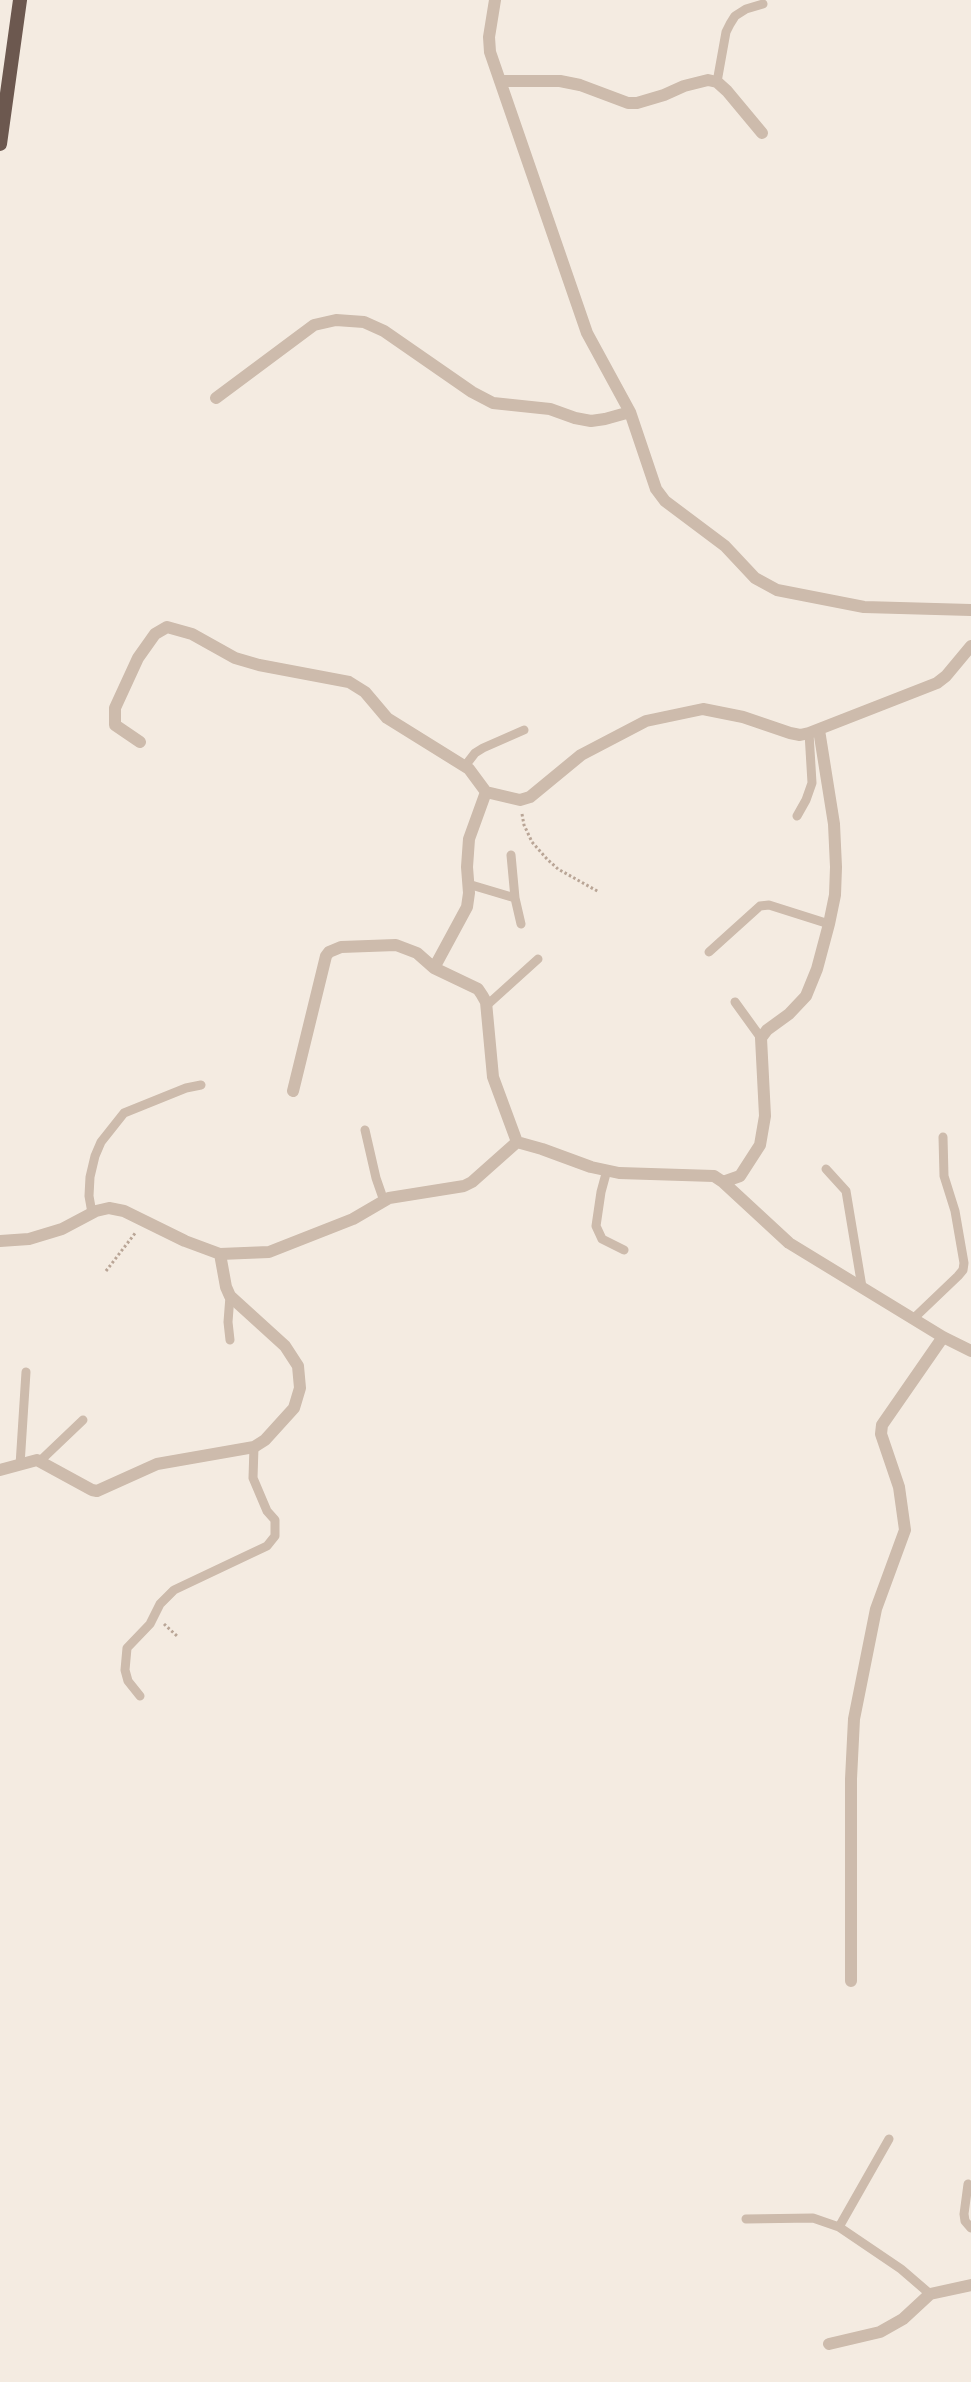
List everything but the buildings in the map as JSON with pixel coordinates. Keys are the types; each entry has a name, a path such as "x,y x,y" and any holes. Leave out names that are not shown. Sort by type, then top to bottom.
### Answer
{"highway":[{"path":"0,144 20,0"}],"street":[{"path":"495,0 489,37 490,52 589,338 630,412 656,489 665,501 725,546 755,578 777,590 864,607 971,610"},
{"path":"500,81 560,81 580,85 628,103 637,103 664,95 684,86 708,80 717,82 735,100 762,133"},
{"path":"216,398 314,326 336,320 364,322 384,331 472,392 493,403 550,409 575,418 591,421 630,412"},
{"path":"140,742 115,725 115,708 138,658 155,634 167,627 192,634 222,652 259,665 349,682 365,692 387,718 465,766 486,792 520,800 530,797 582,755 638,725 703,709 743,717 800,735 937,683 946,676 971,646"},
{"path":"723,1182 740,1176 760,1145 765,1116 761,1038 767,1030 789,1014 806,996 817,970 835,895 834,824 814,731"},
{"path":"434,968 467,907 469,839 486,792"},
{"path":"293,1091 326,956 329,952 341,947 396,946 417,953 434,968 478,990 482,994 486,1006 493,1076 517,1142"},
{"path":"517,1142 591,1167 607,1170 714,1176 723,1182 784,1239 943,1337 971,1351"},
{"path":"0,1241 28,1239 53,1232 92,1213 109,1208 124,1211 185,1241 220,1254 268,1252 353,1219 384,1201 399,1195 464,1186 472,1182 517,1142"},
{"path":"0,1470 32,1460 40,1461 97,1491 157,1464 254,1447 265,1440 294,1408 300,1388 298,1366 285,1346 230,1296 226,1287 220,1254"},
{"path":"851,1980 851,1778 854,1719 876,1609 904,1530 899,1487 881,1434 882,1425 943,1337"},
{"path":"829,2344 880,2332 903,2319 930,2294 971,2284"}],"lane":[{"path":"717,82 726,32 730,24 735,16 746,9 763,4"},
{"path":"465,766 475,753 483,748 524,730"},
{"path":"797,816 806,800 812,783 814,731"},
{"path":"511,856 515,898 521,924"},
{"path":"468,884 515,898"},
{"path":"709,952 760,906 769,905 829,924"},
{"path":"486,1006 538,959"},
{"path":"735,1002 761,1038"},
{"path":"92,1213 88,1196 95,1156 101,1142 124,1113 186,1088 201,1085"},
{"path":"365,1130 376,1178 384,1201"},
{"path":"913,1319 963,1270 964,1263 955,1211 944,1176 943,1137"},
{"path":"826,1169 846,1190 862,1288"},
{"path":"607,1170 601,1192 596,1226 602,1239 624,1250"},
{"path":"230,1296 228,1322 230,1340"},
{"path":"20,1465 26,1372"},
{"path":"40,1461 83,1420"},
{"path":"140,1696 128,1681 125,1670 127,1648 150,1624 160,1604 174,1590 266,1546 276,1536 274,1520 267,1511 253,1478 254,1447"},
{"path":"839,2227 888,2139"},
{"path":"968,2184 964,2214 965,2221 971,2228"},
{"path":"746,2219 813,2218 839,2227 901,2269 930,2294"}],"path":[{"path":"520,800 524,825 532,842 558,869 599,892"},
{"path":"106,1270 144,1221"}]}
